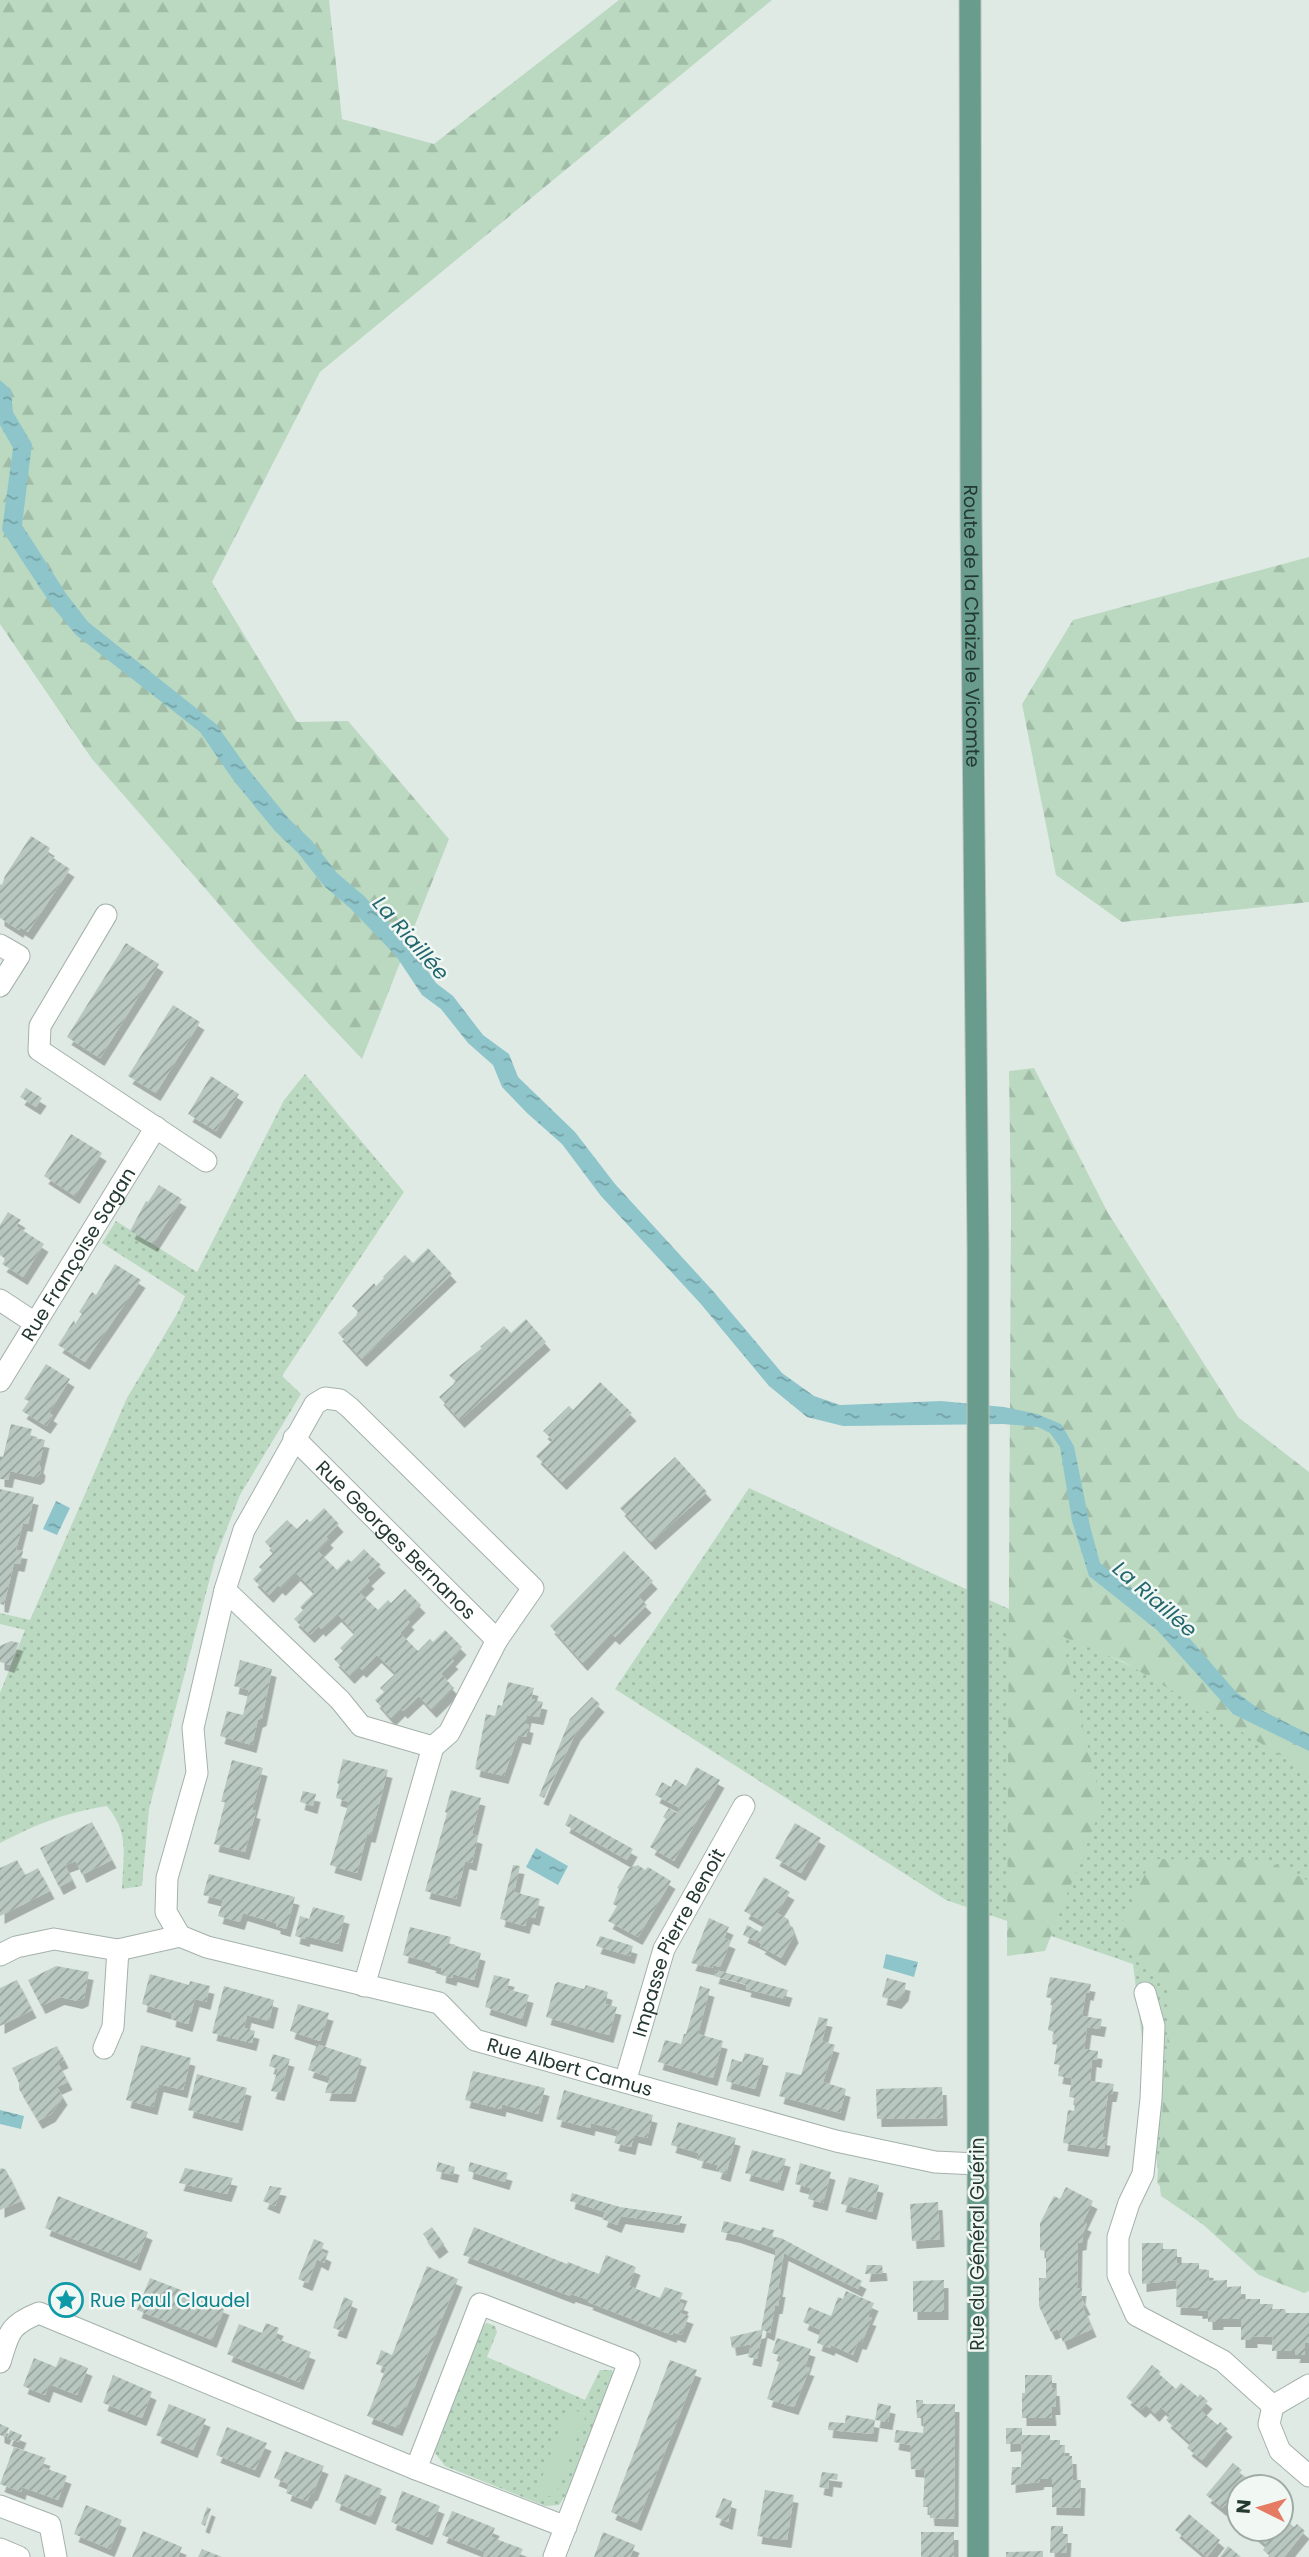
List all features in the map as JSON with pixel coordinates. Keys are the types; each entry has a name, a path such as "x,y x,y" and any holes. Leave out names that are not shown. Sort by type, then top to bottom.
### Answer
{"main road":[{"name":"Route de la Chaize le Vicomte","path":"970,0 978,1438"},
{"name":"Rue du Général Guérin","path":"978,1438 978,2557"}],"street":[{"path":"106,915 40,1026 39,1049 206,1161"},
{"path":"0,945 19,956 0,986"},
{"name":"Rue Françoise Sagan","path":"0,1381 156,1127"},
{"path":"0,1300 35,1324"},
{"path":"0,1955 16,1948 54,1939 118,1950 180,1936 166,1912 167,1878 197,1773 193,1728 225,1590 244,1530 315,1404 326,1398 340,1400 349,1407 533,1588 497,1640 449,1733 433,1747 364,1986"},
{"name":"Rue Georges Bernanos","path":"294,1438 497,1640"},
{"path":"225,1590 340,1700 361,1726 433,1747"},
{"name":"Impasse Pierre Benoit","path":"625,2082 664,1949 744,1806"},
{"name":"Rue Albert Camus","path":"180,1936 207,1947 439,2003 475,2040 836,2141 935,2162 977,2164"},
{"path":"104,2048 113,2027 118,1950"},
{"path":"1145,1993 1154,2026 1152,2099 1143,2174 1129,2203 1118,2237 1118,2276 1136,2315 1223,2361 1273,2406"},
{"path":"416,2469 480,2304 629,2362 554,2557"},
{"path":"0,2362 7,2338 18,2321 39,2313 416,2469 566,2527"},
{"path":"1309,2385 1273,2406 1269,2424 1280,2451 1309,2476"},
{"path":"0,2506 50,2525 56,2557"},
{"path":"0,2549 19,2557"}],"green space":[{"path":"0,0 329,0 342,119 434,144 619,0 772,0 320,372 212,582 297,722 348,721 449,839 362,1059 257,948 92,759 0,624"},
{"path":"1309,557 1309,902 1122,922 1056,875 1022,704 1073,620"},
{"path":"1034,1068 1108,1213 1238,1417 1309,1472 1309,1772 1124,1662 1061,1636 1102,1805 1045,1951 1007,1956 1011,1209 1009,1071"},
{"path":"305,1074 404,1192 282,1376 301,1394 240,1495 215,1559 149,1809 142,1886 122,1889 124,1845 119,1826 107,1806 52,1820 0,1843 0,1693 25,1630 0,1624 0,1613 30,1620 127,1398 185,1296 102,1243 116,1221 197,1272 284,1100"},
{"path":"749,1488 1309,1749 1309,2288 1304,2293 1161,2196 1133,1964 946,1900 615,1689"},
{"path":"1152,1859 1266,1860 1309,1881 1309,2291 1304,2293 1259,2275 1157,2183 1171,1992 1116,1935"},
{"path":"487,2323 495,2326 497,2332 487,2357 585,2400 600,2370 612,2370 615,2380 577,2478 559,2505 545,2506 445,2466 435,2453 434,2443 480,2327"},
{"path":"568,2407 586,2415 554,2498 537,2491"}],"water":[{"path":"0,380 11,390 13,412 32,444 22,525 67,595 88,622 216,724 289,819 312,841 337,873 364,896 410,944 436,983 453,996 483,1035 509,1054 518,1077 575,1132 615,1184 713,1291 782,1373 814,1396 840,1405 941,1401 1004,1407 1037,1414 1061,1424 1074,1446 1100,1563 1178,1625 1236,1692 1259,1709 1309,1734 1309,1751 1233,1714 1157,1630 1089,1576 1072,1521 1060,1447 1050,1433 1038,1427 1003,1424 843,1426 807,1417 769,1386 700,1303 601,1196 562,1144 502,1087 493,1065 468,1043 441,1009 422,995 396,956 351,909 324,886 298,853 275,831 234,781 200,732 76,635 52,606 2,530 13,448 0,425"},
{"path":"56,1501 70,1508 57,1535 43,1529"},
{"path":"536,1848 568,1866 558,1885 526,1867"},
{"path":"886,1954 918,1962 914,1977 883,1968"},
{"path":"0,2110 24,2116 21,2129 0,2124"}],"building":[{"path":"31,836 50,848 47,854 70,869 28,932 20,927 19,930 0,918 0,884 2,885"},
{"path":"126,943 159,964 100,1058 67,1037"},
{"path":"173,1005 200,1022 156,1093 128,1076"},
{"path":"211,1076 239,1094 216,1131 188,1114"},
{"path":"26,1088 42,1098 36,1107 20,1097"},
{"path":"71,1134 102,1153 75,1196 44,1176"},
{"path":"159,1185 182,1199 153,1244 130,1231 146,1201 148,1202"},
{"path":"8,1212 21,1220 16,1226 44,1244 23,1277 2,1264 6,1259 0,1255 0,1225"},
{"path":"428,1248 452,1274 362,1359 338,1333 359,1313 352,1306 374,1283 376,1286 405,1255 413,1263"},
{"path":"115,1264 141,1280 85,1362 58,1345 74,1320 75,1324 82,1314 79,1312 92,1292 96,1295"},
{"path":"526,1319 546,1342 460,1420 439,1397 456,1382 449,1375 504,1326 511,1333"},
{"path":"46,1364 70,1379 49,1413 53,1416 46,1426 22,1411 29,1401 24,1399"},
{"path":"600,1382 632,1413 562,1482 536,1456 553,1440 543,1431 569,1406 573,1410"},
{"path":"11,1424 32,1429 30,1437 45,1440 39,1465 40,1474 36,1477 10,1471 8,1480 0,1479 0,1456 3,1457"},
{"path":"675,1457 707,1492 651,1542 620,1508"},
{"path":"0,1489 34,1497 28,1524 23,1523 16,1550 23,1551 20,1564 14,1563 4,1605 0,1604"},
{"path":"324,1508 339,1524 326,1537 329,1540 318,1551 337,1570 348,1559 351,1562 364,1549 381,1565 367,1578 370,1581 359,1592 378,1610 388,1600 391,1603 405,1589 421,1605 407,1619 410,1622 400,1633 418,1651 430,1639 433,1642 445,1630 462,1647 451,1659 454,1661 441,1674 454,1688 432,1710 419,1696 391,1718 375,1700 384,1692 380,1688 396,1673 377,1655 362,1670 359,1667 350,1676 334,1659 343,1651 340,1648 355,1633 337,1614 310,1635 294,1619 303,1610 300,1607 315,1592 296,1573 281,1588 278,1585 269,1595 253,1579 262,1570 259,1567 274,1552 265,1542 287,1520 297,1529 307,1519 310,1522"},
{"path":"624,1551 653,1581 638,1596 647,1605 615,1637 611,1633 583,1663 550,1626"},
{"path":"11,1641 19,1643 10,1665 0,1662 0,1646"},
{"path":"240,1660 272,1669 262,1718 258,1720 252,1745 220,1736 227,1711 243,1715 249,1690 234,1686"},
{"path":"508,1682 534,1688 531,1699 543,1702 539,1717 527,1715 525,1724 529,1725 526,1737 518,1735 504,1776 475,1769 486,1714 495,1716 498,1705 502,1706"},
{"path":"592,1697 600,1704 576,1733 544,1798 539,1796 570,1719"},
{"path":"343,1759 388,1770 371,1835 367,1834 357,1873 330,1865 349,1802 336,1798"},
{"path":"232,1760 263,1768 252,1810 256,1811 245,1852 214,1844"},
{"path":"696,1767 720,1780 674,1861 650,1847 666,1819 663,1817 669,1808 677,1813 680,1808 655,1795 662,1782 671,1787 675,1779 686,1786"},
{"path":"451,1790 481,1798 472,1834 478,1836 472,1863 465,1861 456,1899 425,1891"},
{"path":"303,1791 316,1794 313,1806 300,1802"},
{"path":"570,1814 633,1849 627,1860 565,1825"},
{"path":"92,1822 112,1860 82,1875 76,1861 65,1865 72,1880 59,1887 40,1848"},
{"path":"795,1823 821,1838 801,1873 775,1858"},
{"path":"17,1860 25,1875 38,1868 50,1891 0,1916 0,1868"},
{"path":"513,1865 520,1866 514,1892 540,1899 535,1918 528,1916 525,1926 500,1919"},
{"path":"638,1865 645,1870 648,1867 671,1881 638,1937 608,1921 617,1906 613,1904 619,1889 617,1888 629,1868"},
{"path":"209,1874 295,1897 286,1929 276,1926 276,1923 243,1913 240,1922 218,1916 223,1900 203,1895"},
{"path":"764,1877 790,1892 777,1913 788,1919 794,1935 781,1958 760,1946 762,1944 743,1935 747,1925 760,1932 765,1923 744,1911"},
{"path":"313,1907 345,1916 338,1944 295,1936 300,1916 309,1919"},
{"path":"709,1918 729,1927 724,1938 731,1941 720,1967 691,1963"},
{"path":"410,1927 451,1937 449,1944 481,1953 474,1980 453,1974 452,1978 441,1975 442,1968 403,1955"},
{"path":"600,1936 633,1946 630,1956 596,1946"},
{"path":"56,1966 89,1972 84,1998 78,2001 60,1997 41,2006 28,1980"},
{"path":"716,1970 788,1990 785,1999 746,1989 747,1985 714,1976"},
{"path":"150,1974 189,1985 190,1981 210,1986 206,2002 195,1999 188,2024 171,2019 172,2013 142,2004"},
{"path":"494,1975 510,1979 507,1989 529,1995 522,2019 485,2007"},
{"path":"1050,1977 1091,1984 1089,1993 1086,1992 1082,2016 1102,2019 1100,2029 1087,2027 1084,2049 1098,2051 1097,2060 1092,2059 1090,2081 1114,2084 1112,2094 1108,2094 1102,2137 1106,2138 1104,2149 1063,2143 1068,2110 1074,2111 1076,2098 1069,2097 1072,2078 1058,2076 1060,2065 1054,2064 1057,2045 1052,2044 1054,2032 1048,2030 1053,1999 1046,1997"},
{"path":"887,1978 906,1983 904,1993 897,2001 882,1997"},
{"path":"17,1980 32,2010 0,2026 0,1988"},
{"path":"558,1982 584,1989 586,1985 608,1992 605,2004 617,2007 609,2035 546,2017 555,1984"},
{"path":"224,1986 274,2000 269,2021 247,2015 244,2028 255,2031 252,2043 212,2033"},
{"path":"700,1986 710,1989 698,2034 723,2041 713,2078 658,2062 665,2040 681,2044"},
{"path":"298,2004 329,2013 320,2041 290,2031"},
{"path":"819,2017 828,2019 822,2041 835,2045 823,2082 846,2089 840,2113 779,2096 786,2072 801,2075"},
{"path":"317,2044 362,2059 351,2094 325,2093 330,2077 308,2070"},
{"path":"141,2045 191,2058 183,2090 159,2084 153,2107 126,2100"},
{"path":"57,2046 64,2060 58,2063 68,2082 57,2087 63,2097 51,2114 38,2121 19,2089 12,2068"},
{"path":"745,2053 764,2058 755,2089 726,2081 732,2059 742,2062"},
{"path":"273,2054 290,2059 280,2093 271,2091 278,2069 269,2066"},
{"path":"473,2071 545,2088 538,2114 502,2104 501,2109 465,2100"},
{"path":"197,2074 247,2088 238,2123 188,2110"},
{"path":"942,2087 943,2118 877,2119 876,2089"},
{"path":"564,2090 653,2115 647,2138 634,2135 631,2147 614,2143 618,2130 591,2123 590,2128 556,2119"},
{"path":"678,2122 736,2138 726,2174 716,2171 718,2165 697,2160 699,2153 671,2145"},
{"path":"752,2150 786,2159 779,2183 745,2173"},
{"path":"438,2162 455,2167 453,2175 436,2171"},
{"path":"470,2162 508,2173 505,2182 468,2171"},
{"path":"800,2163 831,2172 823,2203 808,2199 811,2188 795,2184"},
{"path":"185,2168 233,2178 227,2194 179,2183"},
{"path":"0,2169 6,2170 21,2201 0,2210"},
{"path":"849,2177 879,2185 872,2212 841,2204"},
{"path":"270,2186 282,2188 275,2206 263,2201"},
{"path":"1066,2187 1093,2201 1083,2222 1087,2224 1082,2242 1078,2243 1077,2288 1082,2288 1081,2297 1086,2307 1083,2308 1092,2329 1063,2342 1058,2329 1051,2332 1039,2306 1039,2278 1046,2278 1046,2251 1040,2250 1040,2223 1054,2196 1060,2199"},
{"path":"572,2193 620,2207 682,2216 679,2225 621,2216 617,2225 602,2219 605,2212 570,2201"},
{"path":"58,2196 148,2232 136,2263 45,2228"},
{"path":"938,2202 940,2239 912,2241 910,2204"},
{"path":"724,2221 761,2231 762,2227 774,2230 772,2237 781,2238 862,2281 858,2289 784,2253 778,2289 781,2289 770,2333 763,2330 757,2359 748,2357 751,2344 732,2348 730,2337 761,2330 776,2249 721,2232"},
{"path":"432,2227 444,2244 435,2251 423,2234"},
{"path":"474,2227 599,2274 606,2255 636,2267 629,2286 660,2298 665,2287 683,2293 679,2302 684,2304 680,2313 689,2316 681,2335 673,2332 672,2335 588,2302 589,2300 571,2294 570,2296 463,2255"},
{"path":"314,2239 324,2243 321,2251 327,2254 324,2263 317,2259 308,2283 298,2279"},
{"path":"1142,2243 1163,2243 1163,2249 1177,2249 1177,2263 1199,2263 1199,2269 1209,2270 1209,2281 1227,2280 1227,2287 1241,2286 1241,2299 1260,2299 1260,2304 1273,2304 1272,2309 1285,2309 1286,2313 1309,2313 1309,2343 1305,2343 1305,2355 1295,2355 1296,2351 1272,2351 1273,2337 1253,2336 1253,2340 1241,2340 1241,2319 1208,2322 1208,2310 1176,2307 1177,2280 1142,2284"},
{"path":"867,2265 882,2265 883,2273 865,2274"},
{"path":"427,2266 458,2279 398,2428 367,2416 386,2368 376,2364 381,2350 392,2355"},
{"path":"150,2278 225,2307 212,2340 137,2310"},
{"path":"944,2280 944,2312 913,2312 913,2281"},
{"path":"846,2291 874,2303 868,2317 872,2318 853,2355 831,2345 830,2348 817,2343 821,2330 803,2322 809,2307 831,2316 838,2297 843,2299"},
{"path":"344,2297 353,2301 342,2331 333,2328"},
{"path":"266,2323 279,2328 275,2338 311,2352 299,2382 227,2354 239,2324 262,2333"},
{"path":"777,2338 811,2349 805,2367 810,2368 794,2407 767,2399 781,2356 772,2353"},
{"path":"60,2357 88,2368 77,2395 49,2384 45,2395 23,2386 34,2358 56,2367"},
{"path":"670,2360 697,2370 637,2523 611,2512"},
{"path":"1152,2365 1176,2389 1181,2383 1198,2397 1200,2394 1208,2401 1200,2410 1218,2425 1220,2422 1228,2429 1202,2460 1187,2448 1191,2443 1166,2420 1170,2415 1161,2407 1155,2414 1146,2405 1141,2410 1126,2397"},
{"path":"113,2375 152,2392 142,2418 103,2403"},
{"path":"1025,2375 1052,2375 1056,2407 1051,2407 1052,2418 1022,2418"},
{"path":"916,2400 923,2400 923,2404 955,2404 954,2519 930,2518 929,2507 923,2507 925,2470 911,2469 910,2445 894,2442 896,2430 923,2433 924,2418 917,2418"},
{"path":"878,2403 891,2406 888,2422 875,2420"},
{"path":"169,2404 206,2419 193,2450 156,2435"},
{"path":"846,2415 875,2420 873,2434 828,2430 829,2422 845,2423"},
{"path":"0,2424 9,2428 5,2437 0,2435"},
{"path":"227,2427 267,2443 255,2470 216,2455"},
{"path":"1006,2428 1022,2428 1022,2435 1050,2435 1050,2440 1060,2440 1060,2445 1065,2445 1064,2456 1072,2456 1073,2480 1081,2480 1080,2508 1052,2507 1052,2479 1011,2485 1012,2467 1021,2467 1022,2443 1006,2444"},
{"path":"10,2430 22,2435 19,2442 7,2438"},
{"path":"14,2447 46,2458 42,2467 67,2476 58,2500 22,2487 21,2492 0,2484"},
{"path":"285,2451 324,2466 307,2501 286,2493 289,2484 274,2478"},
{"path":"1233,2463 1242,2470 1239,2473 1225,2473 1225,2505 1222,2508 1206,2495"},
{"path":"822,2472 838,2474 837,2480 829,2479 828,2489 819,2487"},
{"path":"345,2474 382,2489 371,2517 335,2502"},
{"path":"765,2490 794,2495 787,2540 757,2536"},
{"path":"402,2491 440,2506 428,2537 391,2522"},
{"path":"723,2498 732,2501 728,2522 715,2517"},
{"path":"86,2505 122,2520 110,2549 74,2534"},
{"path":"207,2507 211,2509 205,2526 201,2524"},
{"path":"452,2511 495,2528 491,2537 523,2549 519,2557 483,2557 485,2552 442,2535"},
{"path":"1189,2514 1220,2540 1207,2557 1175,2530"},
{"path":"1297,2524 1305,2531 1284,2557 1271,2557 1263,2550 1267,2545 1265,2543 1295,2543"},
{"path":"1051,2526 1063,2526 1063,2535 1067,2535 1066,2553 1050,2553"},
{"path":"143,2531 182,2547 178,2557 132,2557"},
{"path":"603,2532 635,2545 630,2557 594,2557"},
{"path":"921,2532 954,2532 954,2557 921,2557"},
{"path":"1228,2546 1241,2557 1220,2557"},
{"path":"202,2549 222,2557 198,2557"},
{"path":"1043,2551 1043,2557 1006,2557 1006,2552"}],"place":[{"name":"Rue Paul Claudel","path":"66,2300"}],"water label":[{"name":"La Riaillée","path":"411,938"},
{"name":"La Riaillée","path":"1155,1599"}]}
